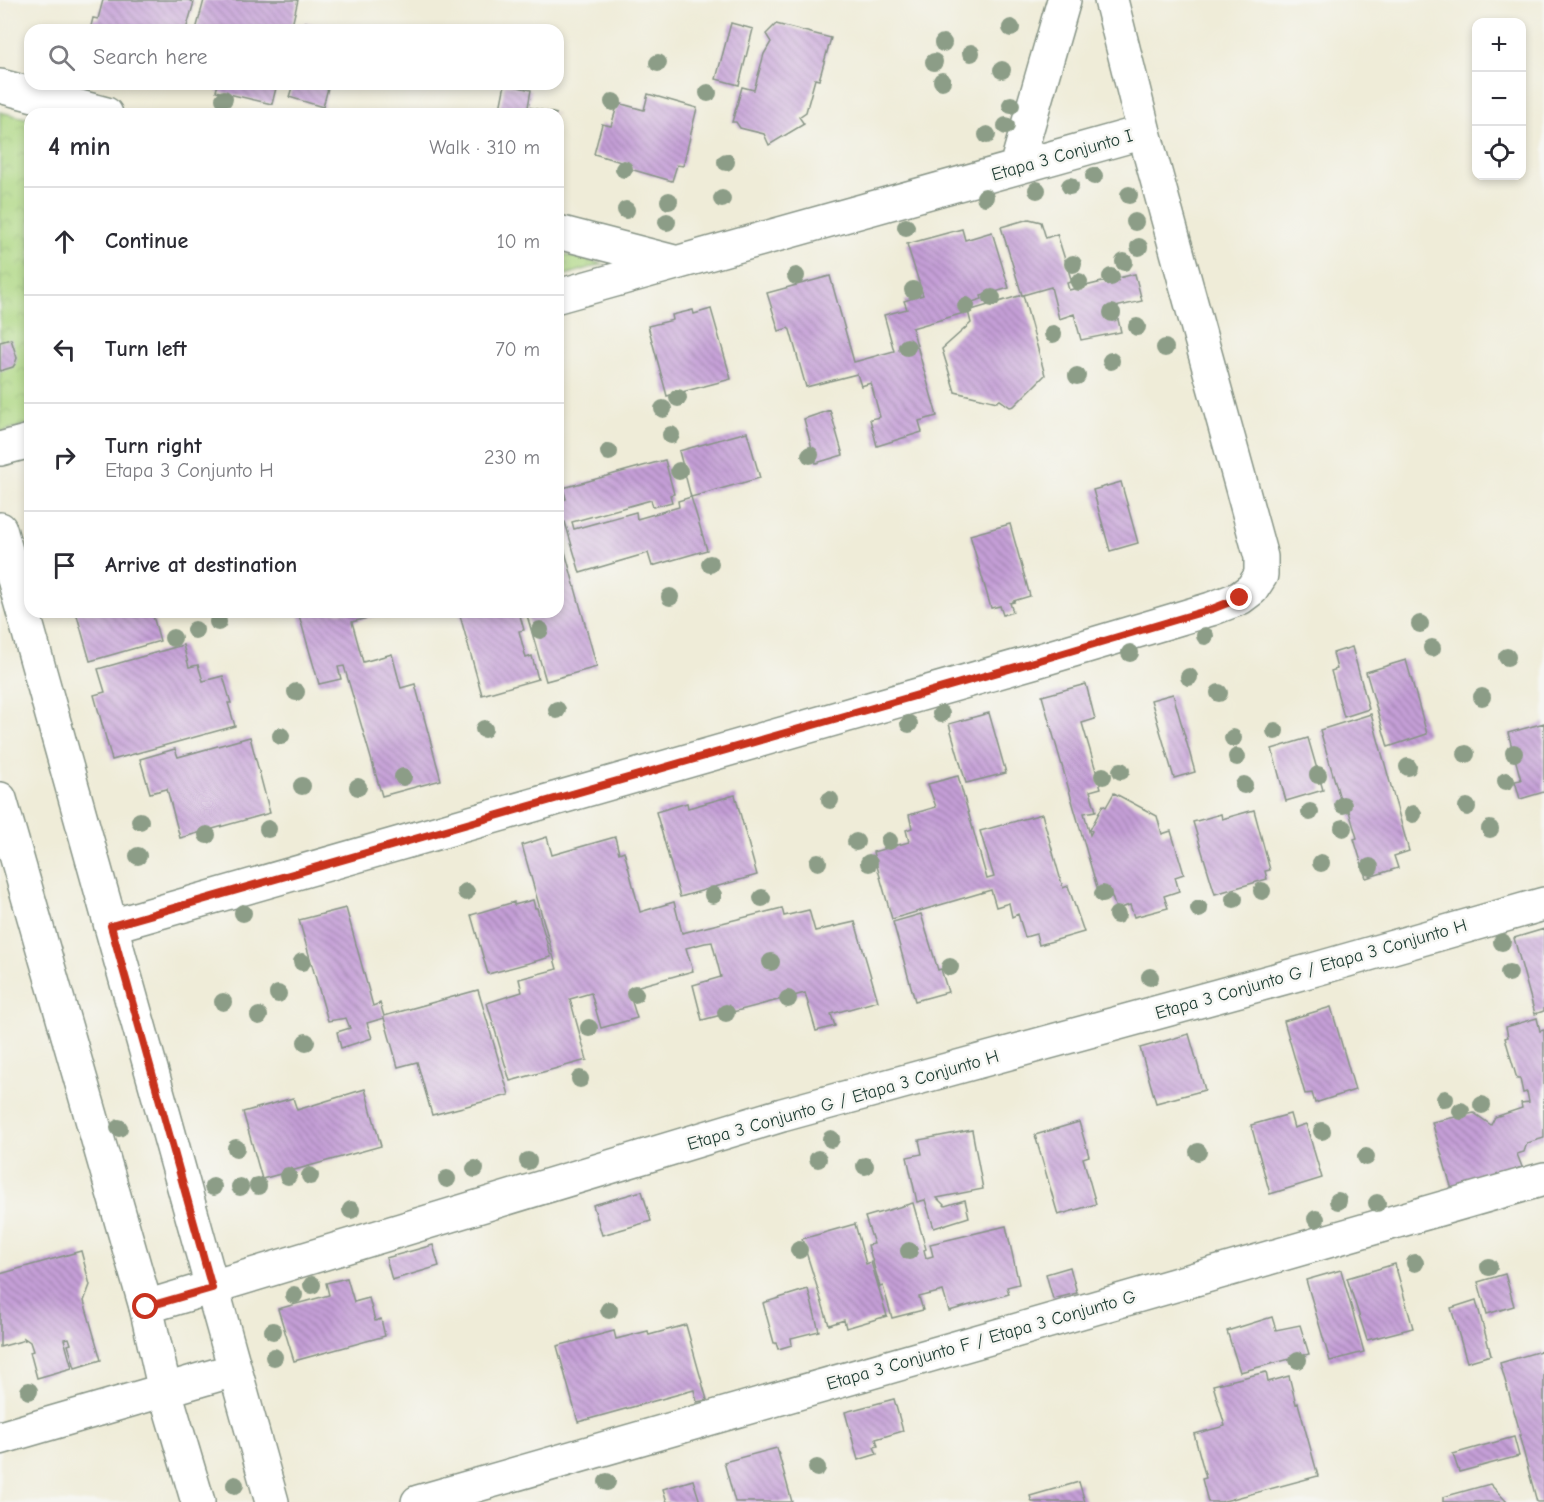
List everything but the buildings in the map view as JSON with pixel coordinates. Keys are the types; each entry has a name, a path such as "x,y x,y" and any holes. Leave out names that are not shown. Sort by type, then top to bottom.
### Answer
{"street":[{"path":"1016,167 1064,0"},
{"path":"1111,0 1144,132"},
{"path":"0,86 83,108"},
{"name":"Etapa 3 Conjunto I","path":"111,926 1212,609 1240,598 1252,589 1261,575 1261,557 1144,132 564,294"},
{"path":"564,234 674,262"},
{"path":"0,449 24,443"},
{"path":"0,529 24,615"},
{"path":"25,618 272,1502"},
{"path":"0,800 5,835 146,1307 165,1391 198,1502"},
{"name":"Etapa 3 Conjunto G / Etapa 3 Conjunto H","path":"146,1307 782,1115 1544,904"},
{"name":"Etapa 3 Conjunto F / Etapa 3 Conjunto G","path":"418,1502 1544,1179"},
{"path":"0,1438 234,1370"}],"green space":[{"path":"0,112 24,118 24,426 0,432"},
{"path":"564,254 603,264 564,275"}],"route":[{"path":"146,1307 212,1288 111,926 1040,660 1212,609 1240,598"}]}
